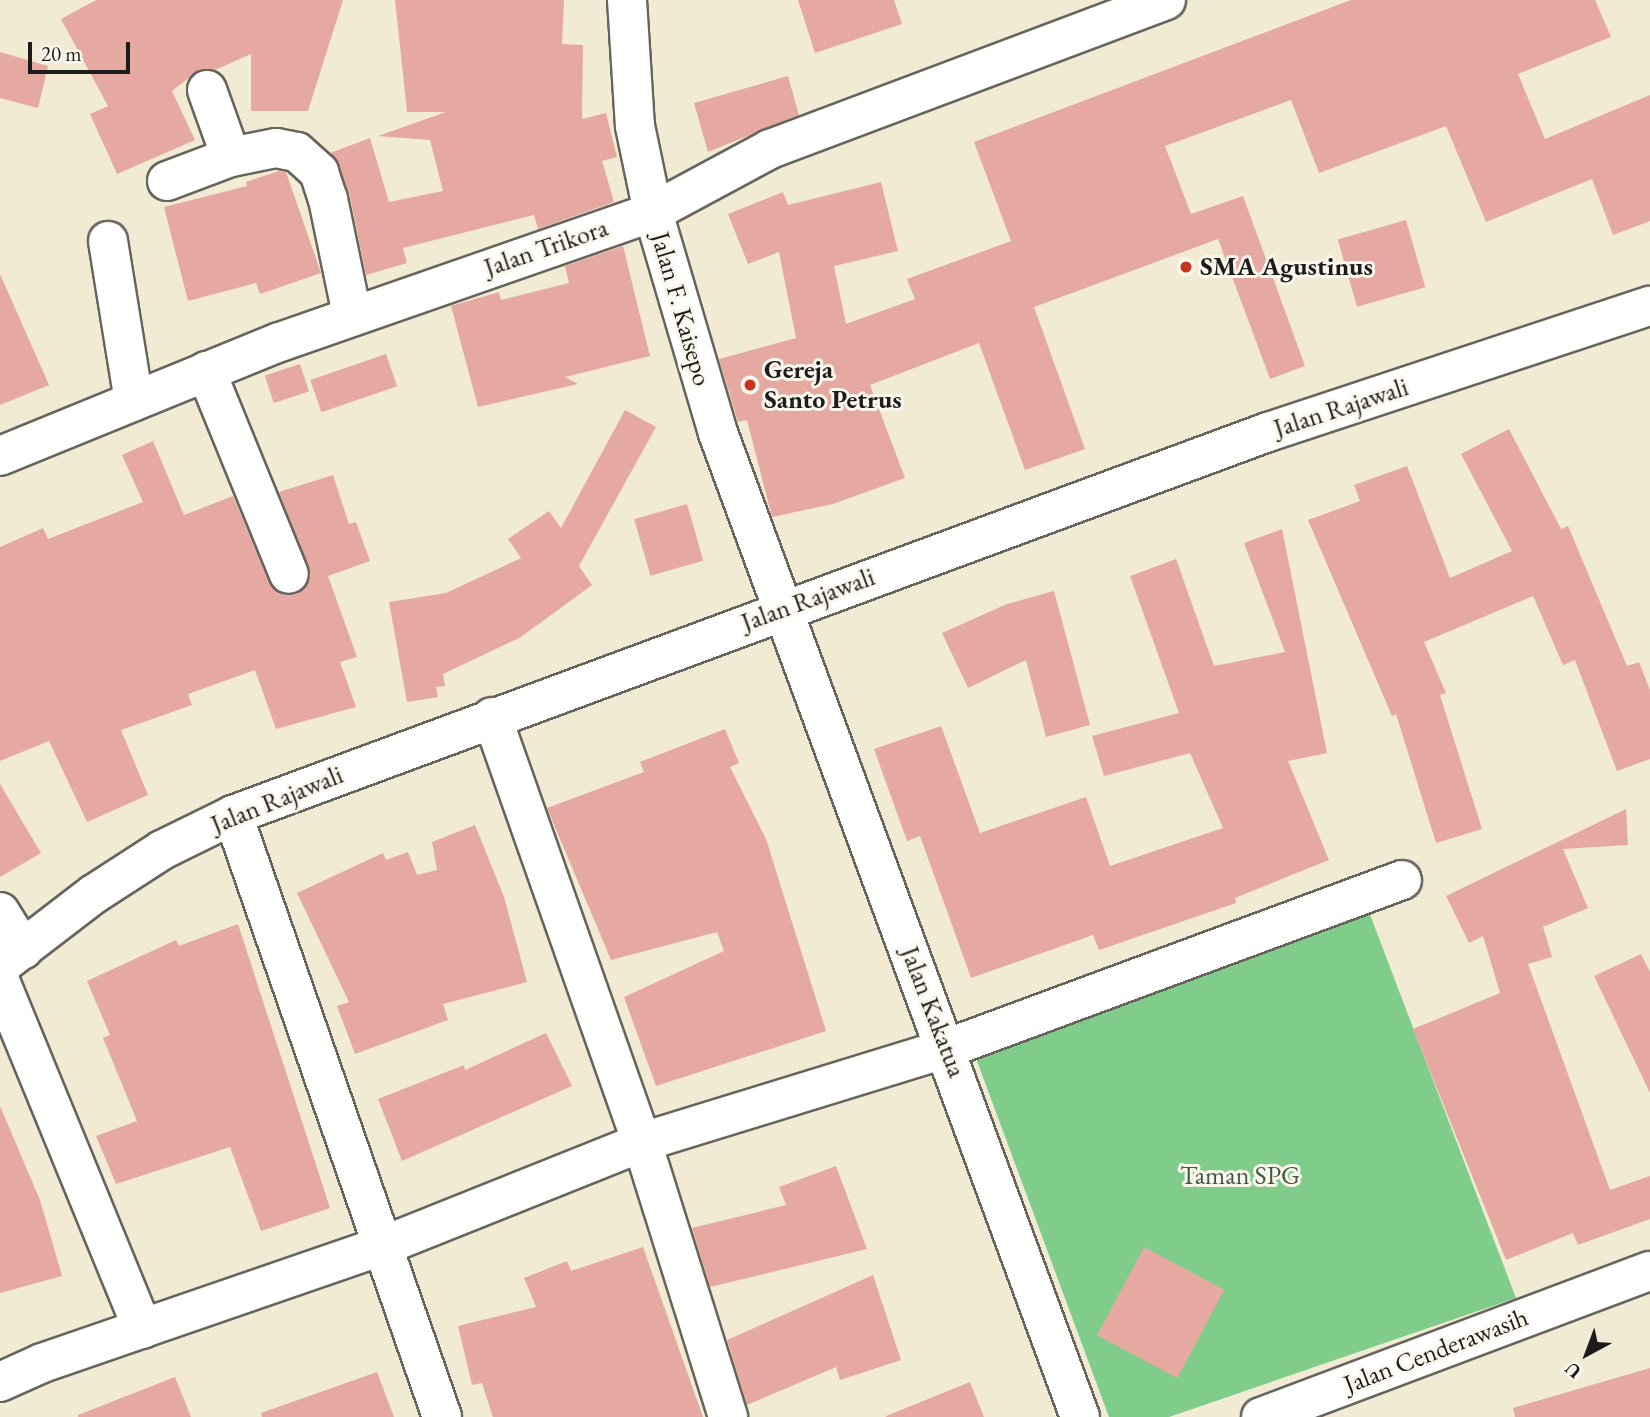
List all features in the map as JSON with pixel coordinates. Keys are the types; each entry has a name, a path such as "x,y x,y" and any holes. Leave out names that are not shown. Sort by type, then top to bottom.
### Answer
{"street":[{"name":"Jalan F. Kaisepo","path":"627,0 635,126 653,212 718,433 785,608"},
{"name":"Jalan Trikora","path":"0,456 206,371 352,315 653,212 770,149 1166,0"},
{"path":"207,90 231,157"},
{"path":"167,181 231,157 276,148 297,152 319,172 337,229 352,315"},
{"path":"108,242 134,401"},
{"name":"Jalan Rajawali","path":"11,958 162,850 233,815 785,608 1268,432 1650,306"},
{"path":"206,371 289,574"},
{"name":"Jalan Kakatua","path":"785,608 948,1048 1080,1417"},
{"path":"492,717 642,1142 728,1417"},
{"path":"233,815 385,1245 442,1417"},
{"path":"0,1382 385,1245 642,1142 948,1048 1402,880"},
{"path":"0,912 11,958"},
{"path":"0,981 143,1329"},
{"name":"Jalan Cenderawasih","path":"1261,1417 1650,1271"}],"green space":[{"name":"Taman SPG","path":"1369,912 1516,1298 1169,1417 1109,1417 974,1053"}],"building":[{"path":"96,0 343,0 308,111 251,111 251,54 215,70 200,69 172,91 195,140 117,174 90,114 108,106 61,19"},
{"path":"395,0 564,0 562,44 583,45 582,119 606,113 617,157 602,161 614,202 538,229 534,215 403,248 407,263 366,275 349,192 330,153 370,138 389,202 443,191 430,140 378,136 446,112 407,112"},
{"path":"798,0 894,0 902,24 815,53"},
{"path":"1351,0 1595,0 1611,37 1518,74 1545,139 1650,95 1650,221 1613,235 1592,179 1486,222 1446,126 1319,173 1291,100 1165,146 1191,214 1243,196 1305,366 1270,379 1218,239 1034,307 1085,449 1025,470 979,343 870,385 905,478 833,504 772,517 747,420 738,422 719,359 796,338 779,252 748,264 728,214 783,192 788,205 881,182 898,251 834,266 846,324 915,299 907,279 1011,241 974,142"},
{"path":"0,52 48,66 38,108 0,98"},
{"path":"788,76 799,115 708,152 694,103"},
{"path":"279,171 286,172 321,273 260,294 256,283 188,301 164,207 247,186 246,182"},
{"path":"1406,220 1425,287 1357,307 1338,240"},
{"path":"623,246 650,356 565,377 578,384 478,407 451,306 499,292 501,300 569,283 565,266"},
{"path":"0,274 49,385 0,405"},
{"path":"386,354 397,386 321,412 310,380"},
{"path":"300,364 309,392 274,403 265,375"},
{"path":"625,410 656,427 579,566 592,585 521,637 443,674 445,686 436,687 438,697 407,702 389,602 446,593 521,558 508,539 549,511 561,528"},
{"path":"1509,429 1561,529 1568,526 1627,666 1639,662 1650,690 1650,759 1617,771 1575,660 1563,665 1533,596 1424,642 1446,693 1440,695 1482,829 1436,843 1396,714 1392,716 1308,520 1360,501 1354,485 1407,466 1450,578 1512,551 1461,454"},
{"path":"153,441 184,515 233,496 269,582 285,595 298,594 311,576 279,492 333,475 349,524 356,522 370,561 328,576 357,657 340,662 356,707 276,729 255,670 188,694 192,705 121,730 148,795 87,822 49,741 0,761 0,547 43,528 48,539 143,502 122,455"},
{"path":"687,504 703,561 650,576 634,519"},
{"path":"1282,529 1327,753 1288,761 1329,860 1235,898 1236,903 1099,950 1093,935 971,978 920,836 907,841 874,749 941,726 980,833 1086,797 1110,866 1223,828 1190,753 1104,776 1092,736 1179,713 1130,576 1176,559 1214,666 1285,652 1244,543"},
{"path":"1054,591 1090,725 1046,737 1026,660 968,688 942,633 1007,604"},
{"path":"725,729 739,763 730,767 766,839 826,1031 656,1086 624,997 724,951 717,932 611,960 547,808 644,772 640,762"},
{"path":"0,784 41,853 0,877"},
{"path":"1626,809 1628,845 1563,849 1588,908 1543,927 1552,957 1528,964 1610,1190 1650,1176 1650,1219 1578,1245 1573,1233 1506,1260 1413,1029 1500,993 1483,936 1469,943 1446,896"},
{"path":"475,825 504,897 527,982 443,1004 448,1020 355,1054 337,1006 349,1002 297,893 383,853 386,860 408,852 417,875 437,870 432,842"},
{"path":"238,924 330,1208 261,1231 230,1147 116,1184 96,1136 137,1121 103,1038 110,1035 87,981 176,940 179,946"},
{"path":"1641,954 1650,972 1650,1093 1594,976"},
{"path":"546,1033 572,1086 402,1161 378,1099 464,1065 465,1070"},
{"path":"0,1106 40,1200 62,1276 0,1293"},
{"path":"836,1166 867,1249 710,1287 692,1228 786,1205 779,1187"},
{"path":"643,1247 703,1417 493,1417 482,1383 472,1385 458,1326 536,1307 524,1278 567,1261 571,1271"},
{"path":"1144,1247 1224,1290 1177,1378 1097,1335"},
{"path":"873,1275 901,1360 840,1380 836,1367 747,1405 727,1340"},
{"path":"1650,1368 1650,1417 1515,1417 1513,1408"},
{"path":"377,1372 394,1417 262,1417 261,1413"},
{"path":"175,1377 191,1417 78,1417 78,1415"},
{"path":"970,1382 984,1417 886,1417 886,1416"}],"place":[{"name":"SMA Agustinus","path":"1186,267"},
{"name":"Gereja Santo Petrus","path":"750,385"}]}
